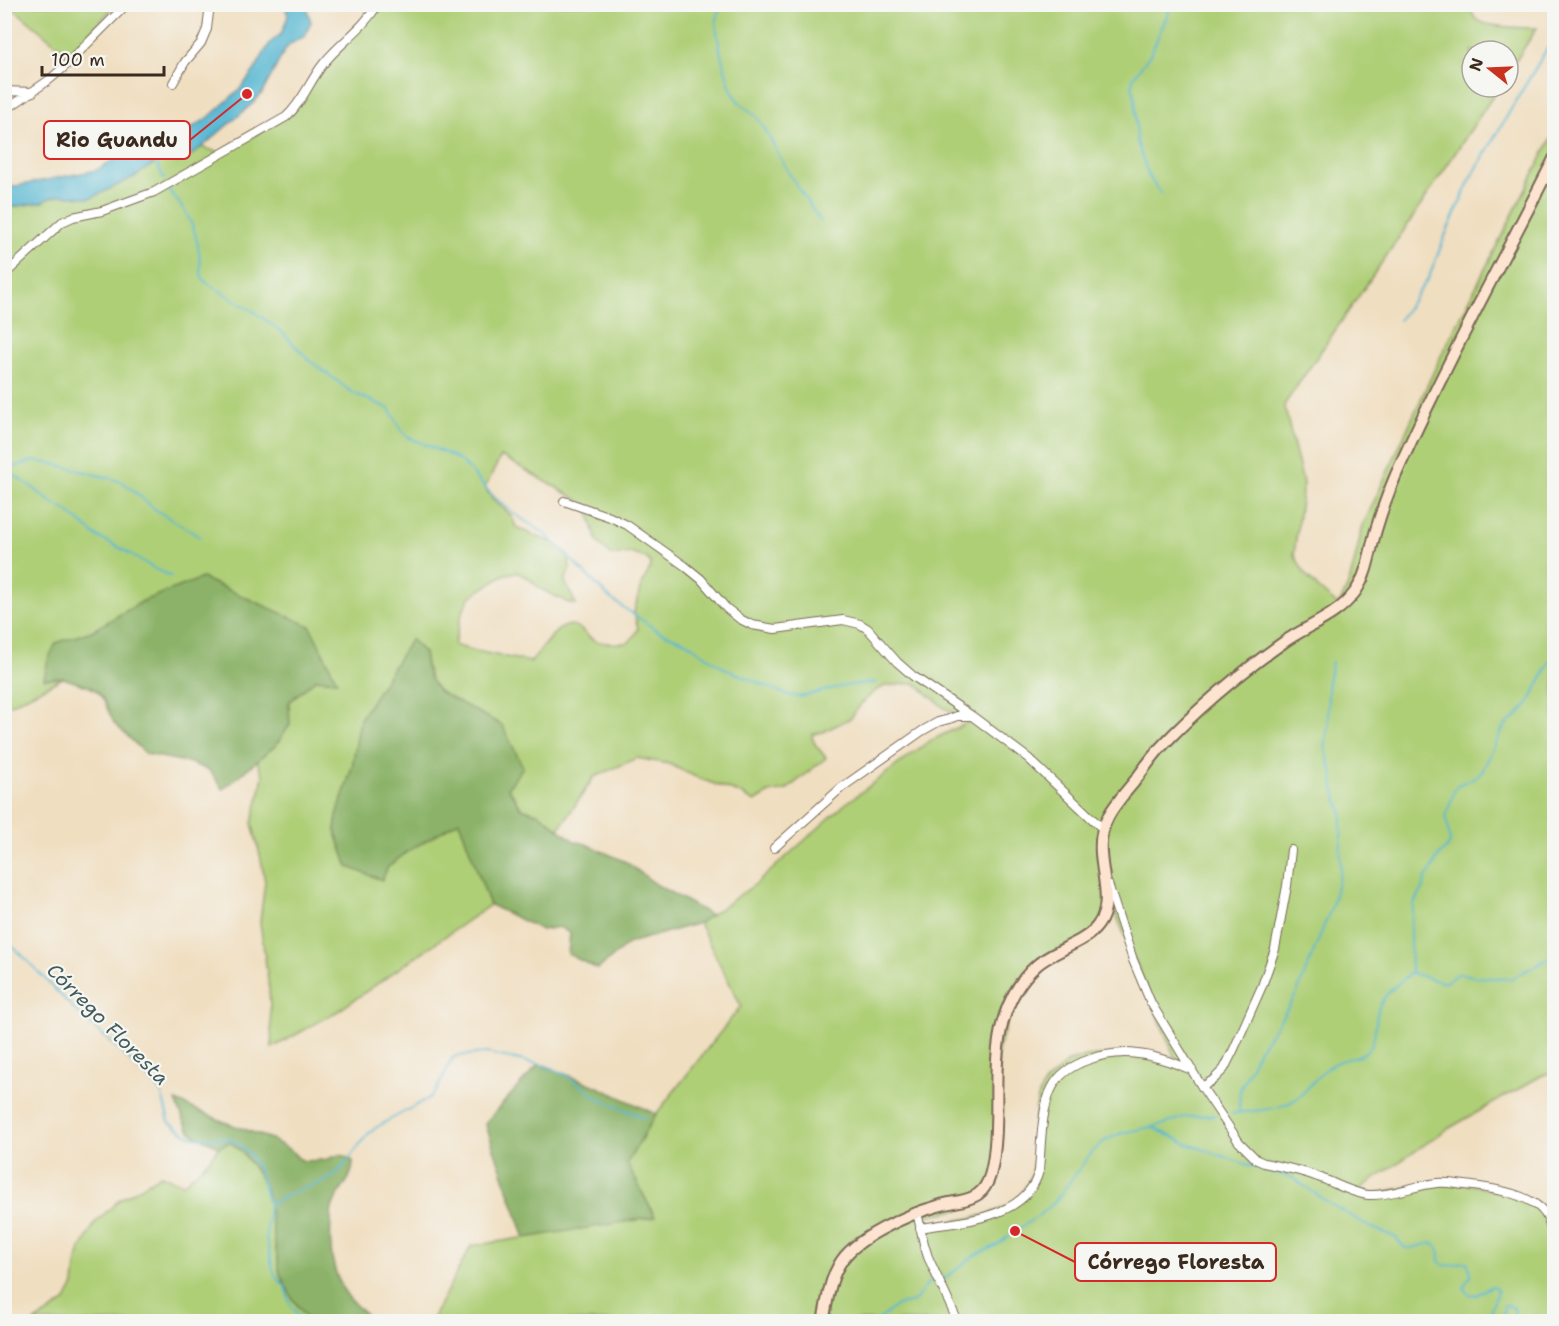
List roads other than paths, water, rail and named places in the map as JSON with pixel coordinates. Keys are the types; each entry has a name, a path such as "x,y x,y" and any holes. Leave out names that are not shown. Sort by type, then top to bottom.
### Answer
{"main road":[{"path":"823,1322 832,1279 839,1264 855,1246 906,1216 975,1196 988,1180 993,1165 997,1120 999,1036 1006,1010 1017,989 1038,964 1092,932 1099,924 1104,914 1106,900 1100,852 1103,829 1108,816 1159,749 1221,689 1287,640 1345,604 1356,591 1362,581 1385,502 1402,461 1554,159"}],"street":[{"path":"4,111 62,69 128,4"},
{"path":"173,83 185,62 201,43 207,29 210,4"},
{"path":"4,275 62,222 73,217 102,211 154,192 286,117 301,99 322,65 361,27 378,4"},
{"path":"4,91 33,92"},
{"path":"564,501 627,525 685,566 701,579 733,614 752,625 775,629 843,620 860,624 868,629 897,662 913,676 1028,758 1103,829"},
{"path":"774,848 841,788 922,731 957,716 972,716"},
{"path":"1202,1087 1224,1069 1262,986 1275,949 1291,850"},
{"path":"1104,874 1133,960 1151,1003 1202,1087 1239,1142 1257,1160 1314,1175 1369,1195 1438,1183 1485,1188 1520,1197 1537,1205 1548,1218 1554,1262"},
{"path":"920,1228 983,1218 1000,1211 1030,1191 1039,1171 1044,1112 1048,1095 1058,1079 1075,1065 1100,1056 1131,1053 1157,1058 1193,1071"},
{"path":"917,1212 926,1251 958,1322"}],"water":[{"path":"285,5 306,5 311,22 305,36 290,44 285,50 262,93 252,104 186,159 178,162 167,158 159,160 136,176 91,198 62,195 43,202 5,208 5,188 97,170 126,152 167,143 208,118 240,89 254,71 270,43 281,34 288,16"}],"waterway":[{"path":"721,4 716,23 717,32 731,89 738,101 762,124 791,177 821,222"},
{"path":"1162,195 1149,177 1137,142 1135,97 1132,85 1133,78 1151,53 1172,4"},
{"path":"1399,320 1429,277 1470,180 1554,37"},
{"path":"155,160 164,179"},
{"path":"169,190 193,227 199,250 201,273 207,283 256,313 283,333 310,361 353,393 388,408 408,437 463,463 494,497 544,533 611,599 658,631 686,642 724,668 787,695 799,697 843,686 877,682"},
{"path":"4,470 33,461 113,479 124,483 156,510 200,537"},
{"path":"5,469 49,501 67,511 96,536 171,576"},
{"path":"1411,973 1410,931 1414,904 1437,858 1449,845 1446,819 1455,788 1482,772 1504,726 1529,703 1554,654"},
{"path":"1239,1112 1240,1090 1259,1049 1297,993 1332,906 1340,874 1342,812 1334,789 1333,775 1325,747 1328,726 1328,682 1332,662"},
{"name":"Córrego Floresta","path":"4,940 161,1091 169,1122 188,1135 199,1138 226,1138 234,1141 250,1155 258,1169 269,1204 266,1237 273,1269 276,1277 285,1286 290,1304 303,1322"},
{"path":"1411,973 1442,982 1446,982 1457,974 1510,979 1554,956"},
{"path":"1229,1114 1269,1109 1287,1104 1303,1093 1329,1067 1366,1051 1373,1039 1381,1002 1411,973"},
{"path":"269,1204 335,1175 367,1135 429,1098 436,1091 452,1059 456,1056 487,1053 547,1066 566,1075 601,1100 645,1118"},
{"name":"Córrego Floresta","path":"941,1278 947,1277 974,1256 997,1245 1040,1215 1053,1204 1092,1152 1106,1140 1122,1133 1165,1124 1184,1117 1216,1115"},
{"name":"Córrego Floresta","path":"1152,1127 1185,1143 1293,1178 1330,1204 1370,1227 1395,1237 1405,1248 1432,1243 1440,1253 1439,1261 1442,1264 1467,1262 1471,1276 1464,1287 1469,1294 1477,1295 1493,1286 1496,1288 1498,1292 1490,1311 1491,1315 1499,1319 1504,1305 1507,1305 1514,1308 1516,1322"},
{"name":"Córrego Floresta","path":"874,1322 897,1305 915,1301 925,1287 936,1279"}],"place":[{"name":"Rio Guandu","path":"247,94"},
{"name":"Córrego Floresta","path":"1015,1231"}]}
